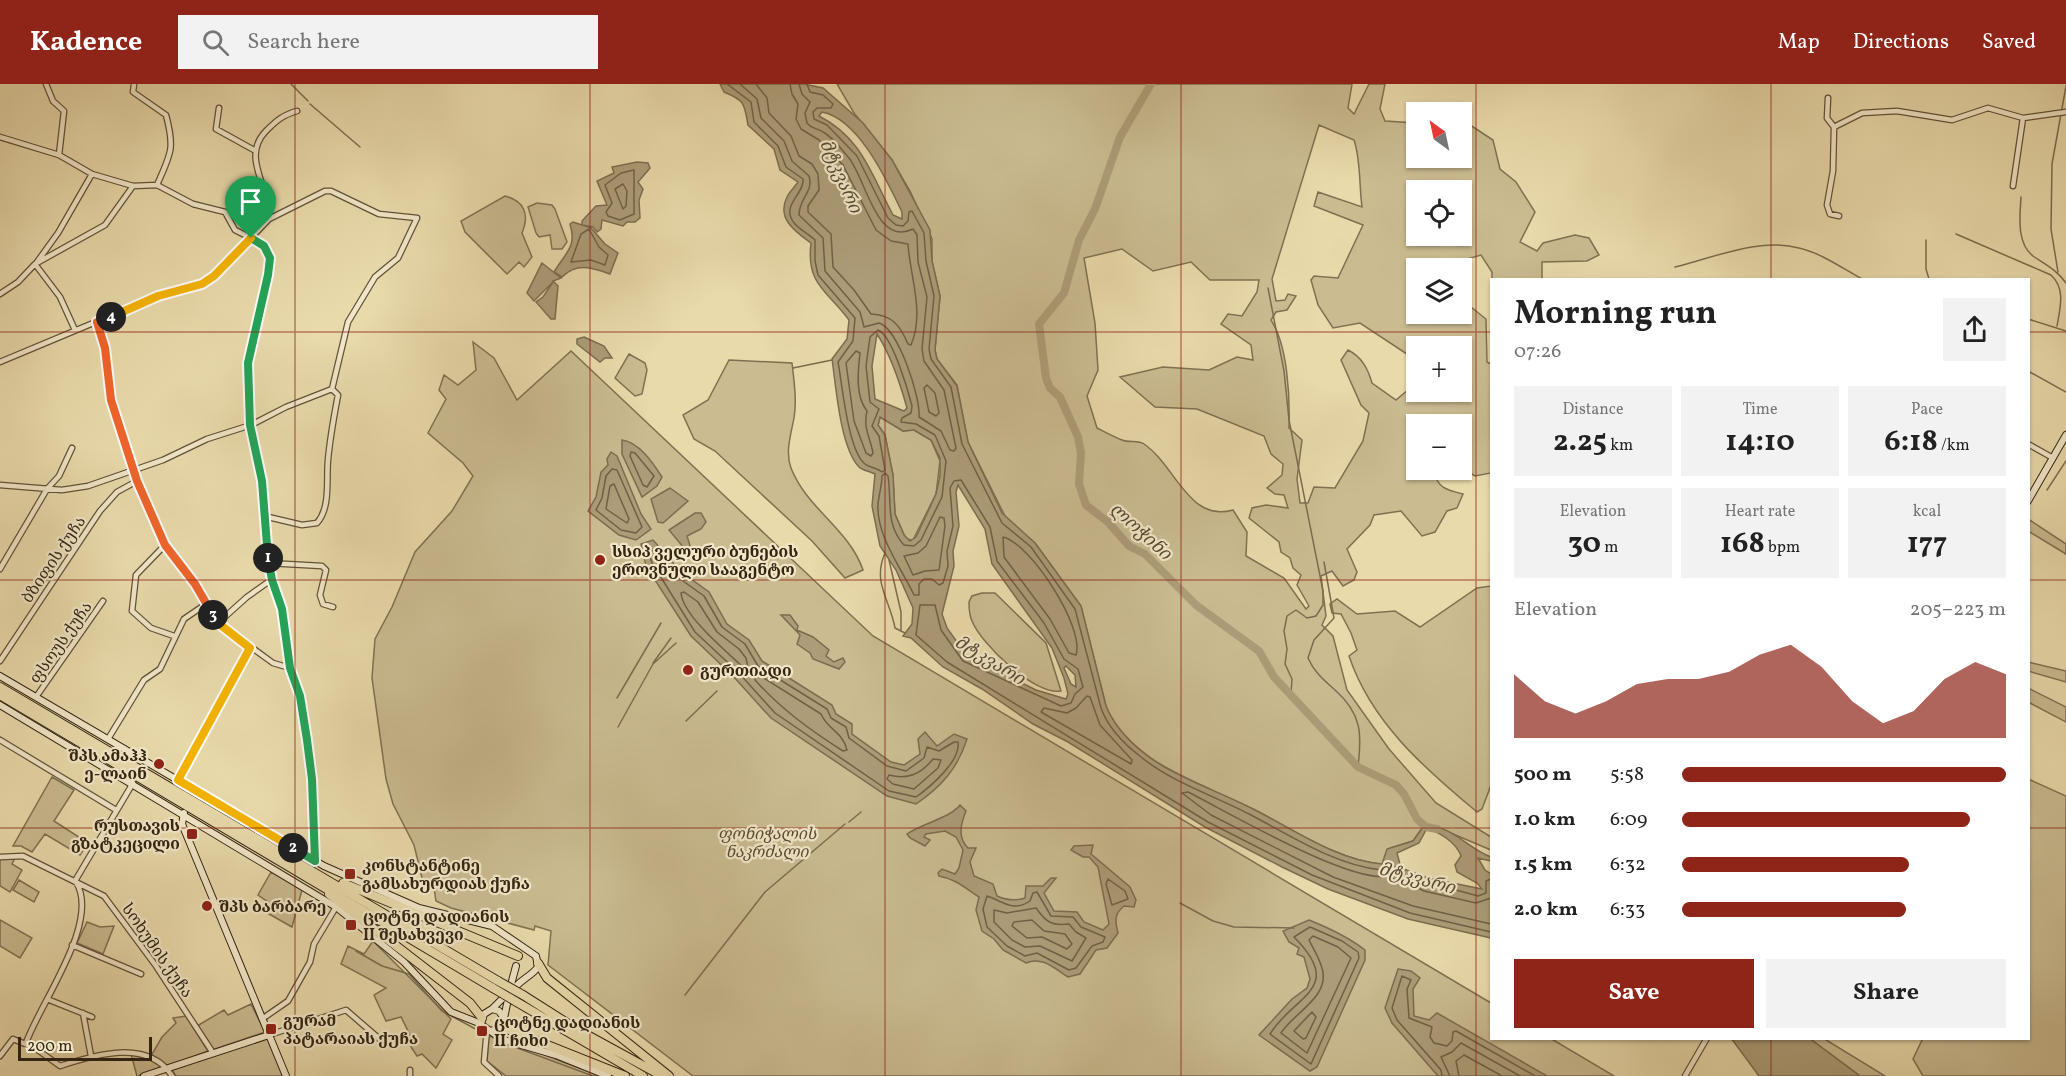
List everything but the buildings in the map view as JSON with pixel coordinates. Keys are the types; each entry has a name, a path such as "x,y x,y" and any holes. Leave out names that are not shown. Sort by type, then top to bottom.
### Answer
{"highway":[{"path":"0,687 306,866 578,1030 662,1076"},
{"path":"0,695 643,1076"},
{"path":"306,866 360,892 519,956"},
{"path":"309,878 470,1003 485,1024"},
{"path":"538,963 547,978 669,1076"},
{"path":"501,1028 625,1076"}],"street":[{"path":"46,84 52,101 64,111 59,155"},
{"path":"134,84 133,92 166,115 170,127 173,143 158,184"},
{"path":"1828,98 1827,118 1834,127 1833,171 1827,206 1830,214 1839,216"},
{"path":"219,108 216,129 254,150"},
{"path":"1834,127 1862,113 1897,111 1952,120 1988,108 2023,118 2066,112"},
{"path":"269,219 268,197 261,183 254,150 259,138 281,116 297,111"},
{"path":"2013,186 2023,118"},
{"path":"0,137 59,155 92,174 133,186 158,184 193,204 225,212 235,230 264,246 270,258 248,363 250,425 262,481 268,563 282,609 290,668 300,696 312,779 315,861"},
{"path":"0,294 18,282 35,264 58,233 92,174"},
{"path":"35,264 105,225 133,186"},
{"path":"0,362 158,296 202,284 214,276 269,219 325,191 332,192 379,214 417,218 398,258 375,277 348,322 332,389"},
{"path":"35,264 60,297 75,330"},
{"path":"97,322 105,348 111,400 137,481 165,545 195,584 218,623 273,663 290,668"},
{"path":"0,485 62,490 88,486 134,470 224,432 250,425 286,406 332,389"},
{"path":"264,516 302,525 317,523 321,518 325,509 328,459 338,395 332,389"},
{"path":"2030,498 2066,435"},
{"path":"2030,445 2053,458"},
{"path":"0,569 47,489 59,476 72,448"},
{"name":"ბზიფის ქუჩა","path":"0,660 100,511 117,492 137,481"},
{"path":"165,545 136,575 132,611 151,628 174,636"},
{"path":"268,563 322,566 326,570 320,595 323,604 333,607"},
{"path":"218,623 247,597 272,580"},
{"name":"ფსოუს ქუჩა","path":"36,697 103,601"},
{"path":"108,739 144,680 159,669 184,619 206,604"},
{"path":"178,780 250,648"},
{"path":"0,676 315,861 404,903 437,914 492,926 536,956 538,963 536,970 511,993 501,1028 504,1040"},
{"path":"0,705 184,813 336,907 404,962 451,1012 465,1019 501,1028"},
{"path":"0,740 116,810"},
{"path":"26,1043 72,945 82,909 82,900 75,881 133,783"},
{"path":"184,813 182,824 286,1076"},
{"name":"სოხუმის ქუჩა","path":"0,857 23,856 75,881 109,901 156,966 213,1053"},
{"path":"262,1019 288,1001 310,962 314,944 336,907"},
{"path":"499,1076 484,1062 485,1024 492,1009 509,992 519,956 512,939"},
{"path":"72,945 141,974"},
{"path":"519,956 530,952"},
{"path":"516,966 521,973 529,974"},
{"path":"47,999 92,1017"},
{"path":"492,1009 499,1011 503,1017"},
{"path":"144,1076 346,1010 383,1042"},
{"path":"83,1013 90,1056"},
{"path":"485,1024 504,1040 556,1055 608,1076"},
{"path":"0,1056 13,1039 26,1043 60,1066 90,1056 114,1052 130,1053 151,1058 167,1068 172,1076"},
{"path":"1685,1076 1706,1040"}],"green space":[{"path":"837,84 1352,84 1348,108 1354,114 1369,84 1385,84 1380,109 1385,121 1406,122 1406,168 1472,168 1472,126 1493,140 1500,169 1516,182 1535,212 1520,242 1537,251 1543,243 1575,235 1589,238 1599,255 1587,261 1542,262 1542,278 1492,278 1492,272 1481,255 1470,258 1406,258 1406,324 1472,324 1472,308 1486,319 1487,362 1490,364 1490,473 1475,476 1472,474 1472,414 1406,414 1406,480 1437,480 1443,487 1463,494 1457,508 1447,511 1435,532 1422,536 1401,511 1374,515 1370,525 1347,549 1357,572 1354,580 1343,586 1332,571 1321,576 1326,616 1322,625 1333,636 1347,690 1389,749 1436,803 1490,836 1490,850 1432,825 1423,827 1413,841 1390,848 1382,864 1349,857 1169,770 1128,738 1115,723 1106,706 1081,606 1035,543 1007,520 968,442 957,385 937,359 935,350 940,296 932,261 932,239 910,191 892,160 854,113","holes":["1319,125 1354,140 1359,165 1362,207 1318,192 1314,206 1363,225 1338,278 1314,276 1311,280 1318,305 1333,328 1360,323 1406,353 1406,336 1472,336 1472,402 1406,402 1406,392 1396,400 1372,383 1364,364 1348,350 1341,360 1361,405 1369,413 1363,441 1335,488 1314,487 1308,503 1300,503 1297,479 1302,440 1289,428 1289,402 1284,358 1277,331 1271,320 1276,312 1287,310 1296,296 1288,294 1285,300 1276,301 1272,279","1122,249 1153,271 1191,262 1210,280 1259,280 1257,292 1242,316 1228,314 1221,324 1251,345 1253,360 1237,357 1209,370 1163,367 1120,377 1155,407 1197,409 1264,436 1271,454 1283,464 1282,475 1267,488 1275,494 1284,495 1288,508 1266,505 1252,508 1249,518 1279,542 1281,552 1290,558 1293,568 1301,575 1297,585 1309,606 1306,609 1284,578 1246,556 1247,532 1233,510 1218,512 1205,508 1194,501 1165,465 1144,444 1122,440 1097,428 1087,396 1098,370 1095,323 1084,258"]},
{"path":"505,196 517,201 524,209 525,220 522,233 532,257 524,267 519,262 507,274 465,232 461,221"},
{"path":"537,203 552,205 555,209 567,242 562,249 552,249 550,235 539,237 536,233 528,207"},
{"name":"ფონიჭალის ნაკრძალი","path":"473,342 494,358 517,400 571,351 873,636 1490,1002 1490,1040 1553,1040 1614,1076 693,1076 548,965 551,931 535,926 534,930 451,908 436,901 434,888 425,890 414,845 393,804 386,779 372,678 375,639 392,607 415,552 452,511 473,476 463,463 428,433 446,399 439,390 444,375 458,385 476,370"},
{"path":"629,354 645,363 647,370 642,394 635,396 615,378"},
{"path":"729,360 792,363 795,404 789,449 791,468 807,495 848,543 863,570 845,578 812,541 715,451 694,439 683,415 708,400"},
{"path":"880,417 903,431 914,430 931,440 940,461 936,494 913,540 906,539 895,514 893,475 885,435 878,425"},
{"path":"2030,520 2066,544 2066,554 2030,532"},
{"path":"1490,586 1490,788 1482,809 1477,812 1419,761 1385,723 1359,680 1349,656 1357,650 1351,633 1341,614 1332,613 1330,604 1337,599 1357,614 1395,611 1420,627 1477,588"},
{"path":"995,593 1046,643 1061,691 1050,690 1024,677 997,655 977,631 970,616 969,602 972,596"},
{"path":"2030,662 2066,671 2066,682 2030,672"},
{"path":"2030,689 2066,707 2066,722 2030,703"},
{"path":"52,777 74,790 54,821 88,843 80,855 45,834 32,852 21,846 13,846"},
{"path":"2030,780 2066,796 2066,1076 1923,1076 1913,1059 1922,1040 2030,1040"},
{"path":"0,858 15,858 12,864 22,870 10,892 0,886"},
{"path":"271,872 302,890 292,927 262,910 268,902 258,895"},
{"path":"19,880 39,892 34,902 13,890"},
{"path":"0,920 32,938 20,958 0,946"},
{"path":"87,922 100,927 114,926 103,954 77,943"},
{"path":"373,941 451,1019 443,1034 452,1040 436,1068 422,1054 417,1056 411,1047 414,1043 401,1017 386,1021 374,995 386,988 341,964 348,946 364,954"},
{"path":"251,1004 265,1032 212,1050 197,1026 224,1010 228,1015"},
{"path":"186,1016 208,1051 168,1066 151,1056 162,1037 176,1023 173,1018"},
{"path":"489,1034 600,1076 506,1076 487,1061"},
{"path":"268,1038 285,1076 176,1076 172,1070"},
{"path":"1812,1040 1826,1040 1885,1076 1860,1076"},
{"path":"131,1054 151,1060 164,1068 137,1076"}],"water":[{"name":"მტკვარი","path":"720,84 804,84 823,88 863,123 892,160 930,230 932,261 940,296 935,350 937,359 957,386 968,442 1002,513 1035,543 1081,606 1106,706 1115,723 1128,738 1150,758 1169,769 1348,857 1382,864 1387,849 1413,841 1423,827 1441,828 1450,832 1490,856 1490,861 1478,858 1485,870 1490,873 1490,938 1408,919 1328,889 1282,867 1205,827 1068,742 1033,724 982,689 943,667 911,638 903,636 912,624 913,608 896,570 880,546 872,506 875,474 859,467 853,458 847,445 840,416 832,359 847,339 849,320 815,278 810,257 811,243 789,224 786,218 784,205 798,182 780,170 774,149 748,125 743,104 724,92","holes":["822,112 848,126 860,139 888,184 902,212 902,219 893,215 856,146 834,125 819,116","877,334 898,379 907,408 904,411 875,399 872,366","880,417 903,431 914,430 931,440 940,458 940,476 936,494 916,537 910,541 904,535 895,514 893,475 885,435 878,425","958,485 985,529 992,564 1052,648 1064,678 1068,694 1066,699 1036,690 967,656 947,628 942,614 954,566 953,551 959,526 956,492","1066,666 1075,675 1076,687 1071,684 1064,668","1426,830 1436,832 1452,842 1461,856 1455,865 1457,872 1477,883 1482,889 1428,878 1401,868 1397,853 1419,843"]},
{"path":"637,162 648,163 650,168 638,182 643,189 639,200 640,218 635,222 627,222 623,226 602,220 601,229 597,232 593,227 582,225 582,221 596,206 607,205 597,181 614,173 612,167"},
{"path":"573,222 591,228 605,244 618,253 610,274 585,268 573,269 562,277 554,272 571,244 570,224"},
{"path":"542,263 561,278 553,281 558,286 555,319 551,319 536,302 543,297 553,282 534,301 527,293"},
{"path":"584,337 604,346 612,358 605,358 600,362 577,344 577,339"},
{"path":"622,440 640,449 662,477 657,486 642,497 622,454"},
{"path":"611,452 617,456 641,514 651,529 636,540 619,535 588,511 596,497 601,472 608,465 607,459"},
{"path":"670,488 688,501 663,523 658,522 651,499"},
{"path":"695,513 701,513 706,522 701,529 687,536 691,549 684,548 669,530"},
{"path":"653,540 680,571 709,592 727,624 749,640 762,661 832,705 836,714 852,724 852,734 891,762 904,765 920,754 918,739 925,732 937,746 954,734 967,739 959,759 948,776 916,804 887,796 771,718 733,676 691,636 646,566 641,544"},
{"path":"781,615 790,615 798,626 797,630 813,637 829,650 826,656 834,662 843,658 845,662 839,669 813,659 810,653 797,644 800,635"},
{"path":"960,805 966,811 962,825 962,839 968,848 976,848 970,862 974,876 993,884 997,896 1011,900 1025,898 1026,886 1043,886 1051,878 1056,878 1044,893 1054,911 1077,912 1084,922 1103,930 1109,924 1098,867 1089,857 1083,857 1071,850 1074,846 1093,845 1091,854 1130,887 1136,900 1134,907 1124,906 1118,912 1116,925 1118,933 1107,948 1096,950 1080,974 1068,977 1048,964 1037,961 1026,963 1003,950 994,939 982,931 976,910 979,897 955,882 939,876 938,873 942,869 955,874 959,868 963,850 956,837 945,831 926,834 924,837 930,840 925,846 907,834 956,810"},
{"path":"1309,920 1338,933 1365,950 1365,960 1317,1067 1310,1071 1259,1035 1292,999 1307,988 1310,979 1304,957 1297,954 1299,948 1289,942 1283,931"},
{"path":"1398,969 1411,971 1420,978 1413,989 1414,1016 1429,1020 1437,1013 1547,1076 1438,1076 1392,1023 1385,1008"},
{"path":"1732,1040 1812,1040 1860,1076 1759,1076"}],"waterway":[{"path":"291,84 308,101"},
{"name":"ლოჭინი","path":"1151,84 1120,137 1095,209 1079,240 1064,293 1039,324 1046,378 1050,388 1060,397 1078,437 1081,453 1079,484 1086,505 1108,522 1129,546 1145,554 1196,605 1259,651 1274,677 1358,767 1396,785 1404,794 1417,819 1426,827 1437,829"},
{"path":"2058,272 2051,229 2052,164 2066,86"},
{"path":"310,104 360,147"},
{"path":"2021,197 2020,228 2024,244 2033,256 2055,271 2066,283"},
{"path":"1956,234 2051,275 2056,280 2060,293 2057,326"},
{"path":"1926,240 1926,269 1929,278"},
{"path":"1675,267 1736,250 1784,245 1815,253 1860,278"},
{"path":"1268,288 1284,371 1289,420 1323,591 1323,605 1316,616 1307,618 1296,610 1287,616 1284,631 1287,649 1285,664 1292,679 1291,694"},
{"path":"2030,320 2066,331"},
{"path":"793,368 832,360"},
{"path":"2030,372 2066,392"},
{"path":"2047,490 2066,461"},
{"path":"885,553 880,573 883,591 895,628 905,633"},
{"path":"889,560 901,612 901,631"},
{"path":"1324,562 1334,618 1314,640 1308,658 1313,668 1344,699 1355,716 1360,734 1358,767"},
{"path":"617,698 661,623"},
{"path":"653,663 671,638"},
{"path":"618,727 653,664 676,643"},
{"path":"686,721 717,691"},
{"path":"849,822 861,812"},
{"path":"685,995 765,892 845,824"},
{"path":"1180,903 1213,921 1234,927 1294,928"},
{"path":"356,951 382,966 409,974 442,1011 483,1033"},
{"path":"490,1036 500,1041"},
{"path":"504,1043 593,1076"}],"place":[{"name":"სსიპ ველური ბუნების ეროვნული სააგენტო","path":"600,560"},
{"name":"გურთიადი","path":"688,670"},
{"name":"შპს ამაჰჰ ე-ლაინ","path":"159,764"},
{"name":"რუსთავის გზატკეცილი","path":"192,834"},
{"name":"კონსტანტინე გამსახურდიას ქუჩა","path":"350,874"},
{"name":"შპს ბარბარე","path":"207,906"},
{"name":"ცოტნე დადიანის II შესახვევი","path":"351,925"},
{"name":"გურამ პატარაიას ქუჩა","path":"271,1029"},
{"name":"ცოტნე დადიანის II ჩიხი","path":"482,1031"}],"route":[{"path":"251,238 264,246 270,258 248,363 250,425 262,481 268,563 276,596 282,609 290,668 300,696 307,740 312,779 315,861 178,780 239,672 250,648 218,623 195,584 164,543 137,481 111,400 105,348 97,322 158,296 202,284 214,276 251,238"}]}
